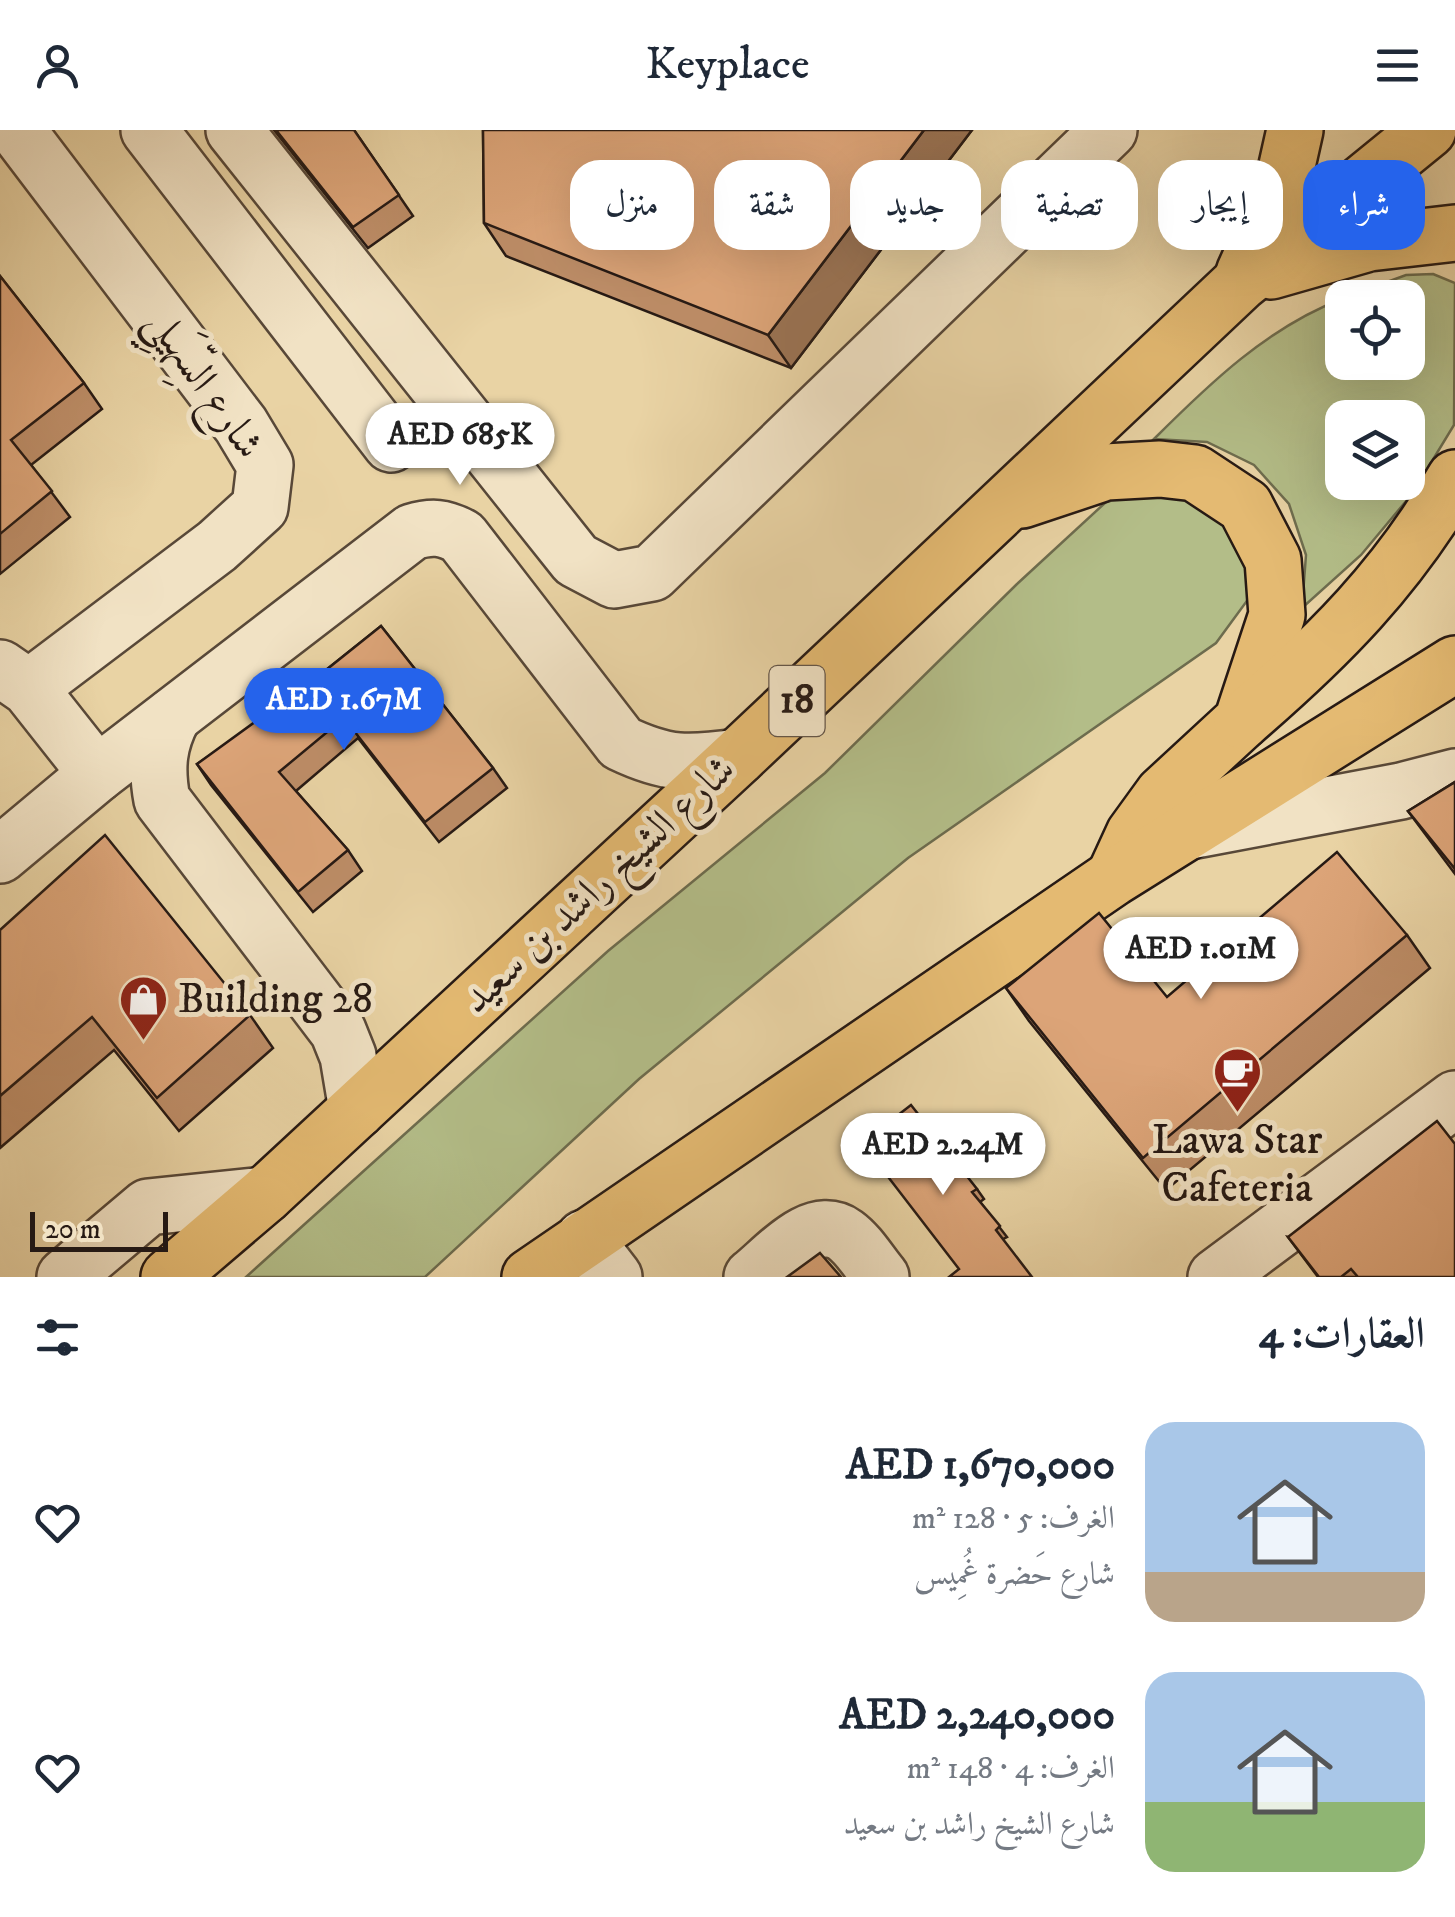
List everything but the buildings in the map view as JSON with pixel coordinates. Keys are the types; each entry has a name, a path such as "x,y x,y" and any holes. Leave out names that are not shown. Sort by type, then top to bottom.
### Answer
{"main road":[{"path":"1240,282 1282,188 1295,130"},
{"name":"شارع الشيخ راشد بن سعيد","path":"169,1277 265,1195 738,757 1240,282 1428,130"},
{"path":"1240,282 1368,243 1455,233"},
{"path":"1007,504 1106,472 1160,468 1195,473 1245,506 1272,560 1277,615 1242,721"},
{"path":"1113,878 1134,834 1163,794 1314,659 1378,589 1455,478"},
{"path":"530,1277 599,1258 1113,878 1450,670"}],"street":[{"name":"شارع السِّهَيلِي","path":"14,678 217,546 260,507 265,465 242,424 16,130"},
{"path":"149,130 391,444"},
{"path":"234,130 576,560 614,580 652,573 1109,130"},
{"path":"0,854 97,774 412,532 444,528 462,537 621,742 655,759 694,763 738,757"},
{"path":"14,678 97,774"},
{"path":"173,716 158,757 162,800 338,1031 351,1070 357,1110"},
{"path":"1187,832 1455,777"},
{"path":"1216,1277 1455,1099"},
{"path":"65,1277 148,1207 265,1195"},
{"path":"752,1277 808,1232 829,1228 848,1236 880,1277"}],"green space":[{"path":"1433,274 1455,283 1454,425 1425,473 1425,400 1325,400 1325,500 1407,500 1361,555 1302,608 1306,555 1289,504 1254,465 1207,442 1154,439 1264,341 1325,307 1325,380 1425,380 1425,280 1392,280"},
{"path":"1142,486 1197,488 1248,543 1252,594 1216,643 908,858 639,1079 425,1277 246,1277 608,951 825,773 1106,502"}],"place":[{"name":"Building 28","path":"143,1042"},
{"name":"Lawa Star Cafeteria","path":"1237,1114"}]}
